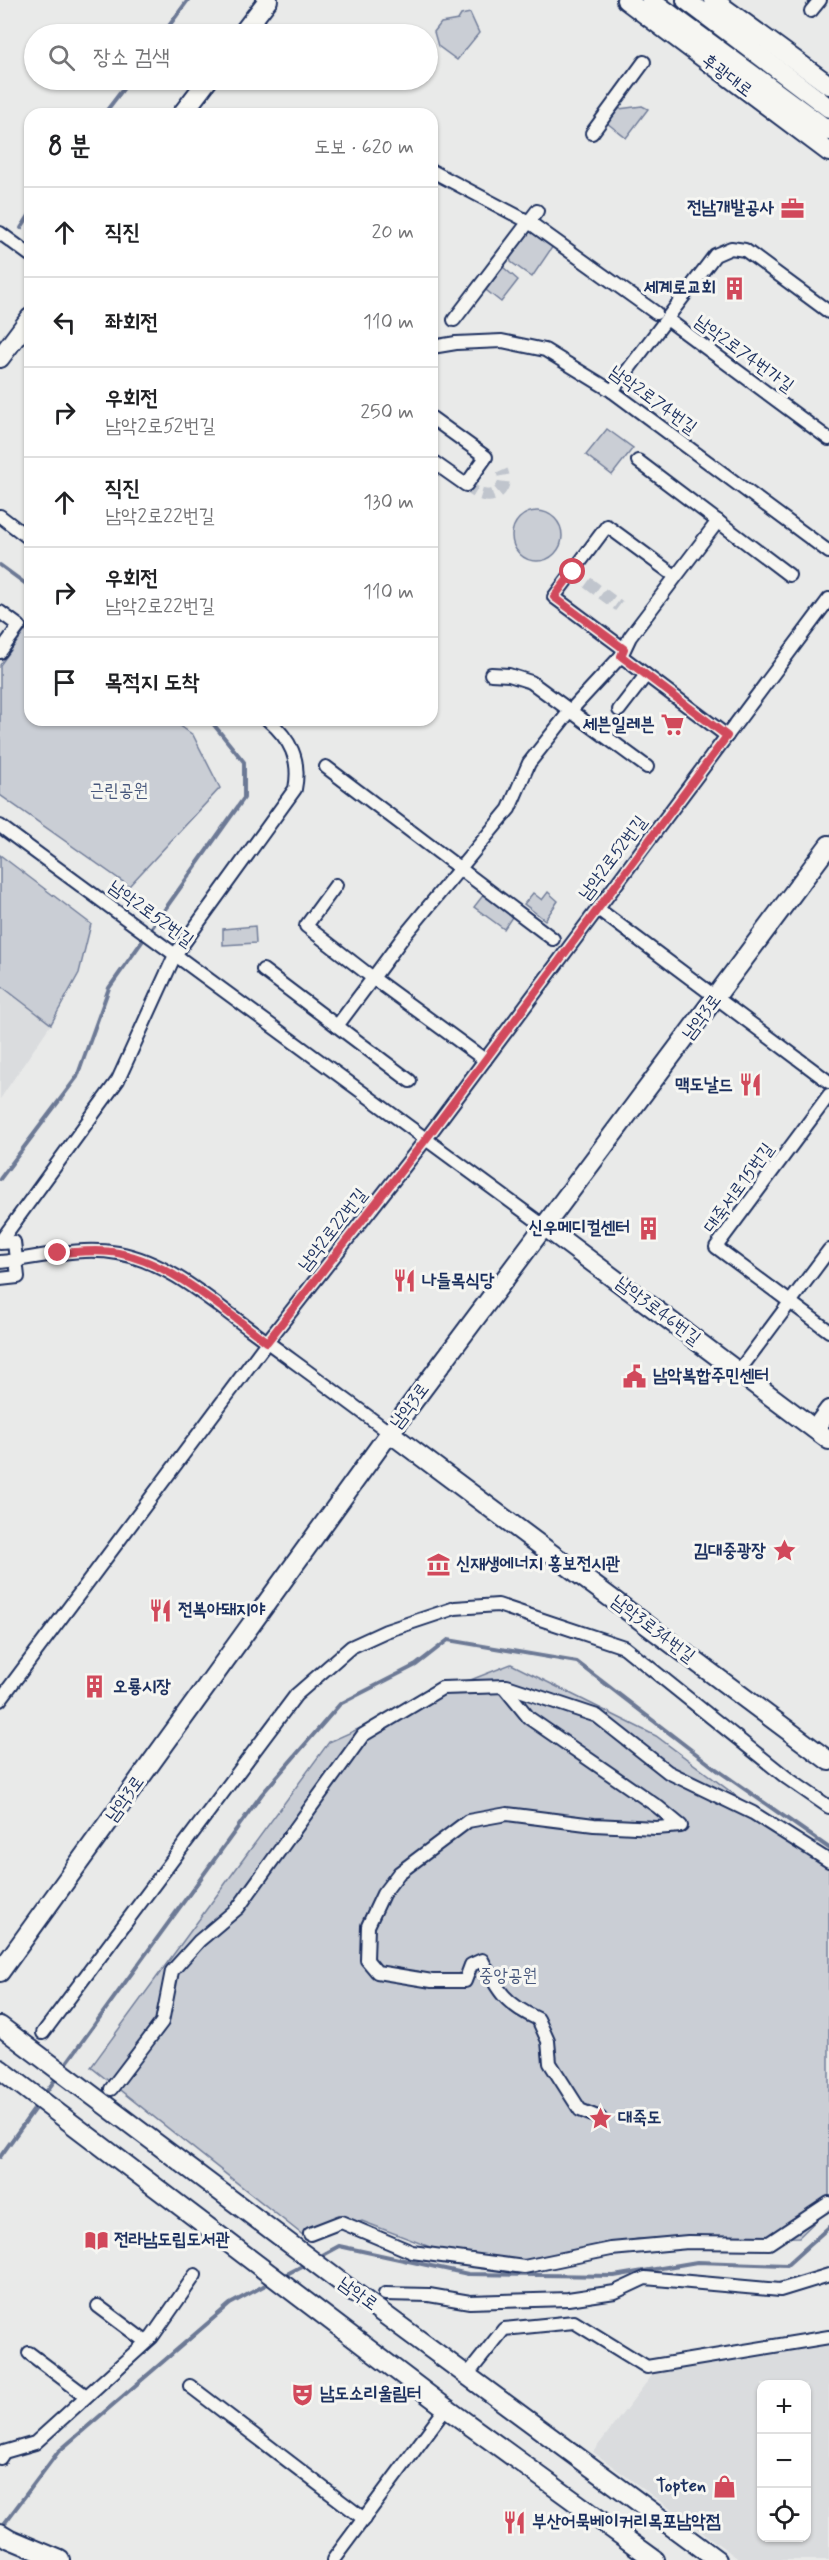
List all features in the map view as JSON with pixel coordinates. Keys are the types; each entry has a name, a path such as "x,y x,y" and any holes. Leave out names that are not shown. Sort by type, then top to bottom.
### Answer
{"street":[{"path":"250,24 268,0"},
{"name":"후광대로","path":"626,0 829,152"},
{"name":"후광대로","path":"651,0 829,131"},
{"name":"후광대로","path":"686,0 829,108"},
{"path":"713,0 829,86"},
{"path":"811,11 820,0"},
{"path":"592,134 644,62"},
{"path":"187,108 200,90"},
{"path":"438,174 529,222 661,316"},
{"path":"454,320 537,211"},
{"path":"0,233 24,251"},
{"name":"남악2로74번가길","path":"612,391 661,316 715,255 731,248 746,250 829,312"},
{"name":"남악2로74번가길","path":"661,316 829,439"},
{"path":"0,358 24,326"},
{"name":"남악2로74번길","path":"438,346 456,342 502,341 545,350 612,391 829,552"},
{"path":"438,422 486,457 466,485 438,465"},
{"path":"638,461 789,575"},
{"path":"0,516 24,534"},
{"path":"338,1026 373,978 509,809 529,763 570,711 622,652 675,576 718,521"},
{"path":"675,576 607,526 554,597 622,652 646,675 727,736"},
{"name":"남악2로52번길","path":"426,1139 829,599"},
{"path":"0,612 19,626 0,652"},
{"path":"491,674 509,675 531,682 647,767"},
{"path":"619,710 646,675"},
{"path":"0,1243 118,1080 176,955 295,789 298,775 294,755 284,733 275,726"},
{"path":"326,767 553,939"},
{"name":"남악2로52번길","path":"0,826 544,1226"},
{"name":"남악3로","path":"0,1972 390,1433 829,845"},
{"path":"336,885 306,926 485,1060"},
{"path":"598,909 829,1082"},
{"path":"264,970 410,1081"},
{"name":"대죽서로15번길","path":"829,1095 716,1246 829,1331"},
{"name":"남악2로22번길","path":"0,1700 267,1342 426,1139"},
{"name":"남악3로46번길","path":"544,1226 822,1435"},
{"path":"0,1243 14,1242 18,1277 0,1279"},
{"path":"738,1372 829,1250"},
{"path":"0,1262 58,1253 119,1253 146,1262 184,1282 390,1433"},
{"path":"822,1435 829,1410"},
{"name":"남악3로34번길","path":"390,1433 829,1761"},
{"path":"43,2033 296,1695 351,1647 387,1631 455,1608 498,1605 624,1647 787,1778 829,1807"},
{"path":"111,2089 162,2022 172,1971 199,1941 238,1908 363,1735 442,1688 503,1686 597,1716 668,1772 753,1813 829,1861"},
{"path":"503,1686 529,1718 658,1807 681,1826 656,1828 594,1825 507,1814 468,1821 399,1873 383,1894 368,1926 367,1960 377,1972 432,1981 465,1981 471,1965 482,1960 502,1995 521,2011 538,2019 548,2041 550,2063 580,2110 600,2118"},
{"name":"남악로","path":"0,2026 350,2289 717,2560"},
{"name":"남악로","path":"3,2071 446,2408 655,2560"},
{"path":"310,2234 341,2222 412,2252 524,2267 610,2249 688,2242 769,2243 829,2203"},
{"path":"0,2458 4,2452 35,2443 146,2342 195,2275"},
{"path":"385,2294 429,2295 470,2302 557,2299 615,2292 645,2278 780,2290 829,2275"},
{"path":"98,2306 146,2342"},
{"path":"468,2374 504,2329 574,2322 647,2367 829,2337"},
{"path":"29,2353 86,2396"},
{"path":"190,2386 364,2518"},
{"path":"333,2560 446,2408"},
{"path":"5,2536 60,2560"}],"shaded area":[{"path":"0,985 51,1024 0,1099"},
{"path":"829,2341 829,2560 740,2560 593,2452 653,2374"}],"green space":[{"path":"470,13 479,33 457,60 438,46 438,27 441,23 458,20 461,15"},
{"path":"642,106 648,109 626,138 607,123 619,109"},
{"path":"533,231 553,246 532,277 511,262 509,252 524,233"},
{"path":"503,267 518,280 501,302 486,290"},
{"path":"607,429 633,448 612,475 586,455"},
{"path":"537,511 555,518 562,536 555,554 537,561 519,554 512,536 519,518"},
{"name":"근린공원","path":"24,632 24,726 180,726 193,735 220,788 129,886 0,795 0,665"},
{"path":"0,855 91,924 79,973 51,1024 0,985"},
{"path":"488,889 516,911 504,929 474,907"},
{"path":"548,892 558,901 545,920 524,904 533,893 542,900"},
{"path":"255,926 256,943 223,945 223,929"},
{"name":"중앙공원","path":"511,1664 656,1736 829,1865 829,2208 799,2237 638,2239 485,2268 362,2221 309,2240 91,2067 329,1742 445,1690"}],"waterway":[{"path":"170,24 188,0"},
{"path":"109,108 122,90"},
{"path":"21,228 24,223"},
{"path":"0,565 24,583"},
{"path":"0,1179 77,1077 109,988 244,798 244,762 215,726"},
{"path":"63,2068 262,1794 340,1704 416,1665 448,1640 577,1662 716,1769 829,1848"},
{"path":"44,2095 57,2077"},
{"path":"0,2157 38,2104"},
{"path":"317,2258 339,2246 468,2274 614,2276 697,2262 787,2265 829,2227"},
{"path":"283,2276 308,2263"},
{"path":"1,2528 58,2452 230,2304 271,2282"}],"tunnel":[{"path":"466,485 481,494 494,495 503,485 502,471"},
{"path":"573,572 619,606"}],"place":[{"name":"전남개발공사","path":"792,208"},
{"name":"세계로교회","path":"734,288"},
{"name":"세븐일레븐","path":"673,725"},
{"name":"맥도날드","path":"751,1085"},
{"name":"신우메디컬센터","path":"648,1228"},
{"name":"나들목식당","path":"404,1281"},
{"name":"남악복합주민센터","path":"635,1376"},
{"name":"김대중광장","path":"784,1551"},
{"name":"신재생에너지 홍보전시관","path":"438,1564"},
{"name":"전복아돼지야","path":"160,1610"},
{"name":"오룡시장","path":"95,1687"},
{"name":"대죽도","path":"600,2118"},
{"name":"전라남도립도서관","path":"96,2240"},
{"name":"남도소리울림터","path":"302,2394"},
{"name":"Topten","path":"724,2486"},
{"name":"부산어묵베이커리목포남악점","path":"514,2522"}],"route":[{"path":"58,1253 96,1251 119,1253 146,1262 184,1282 267,1342 426,1139 727,736 621,656 624,649 554,597 573,572"}]}
